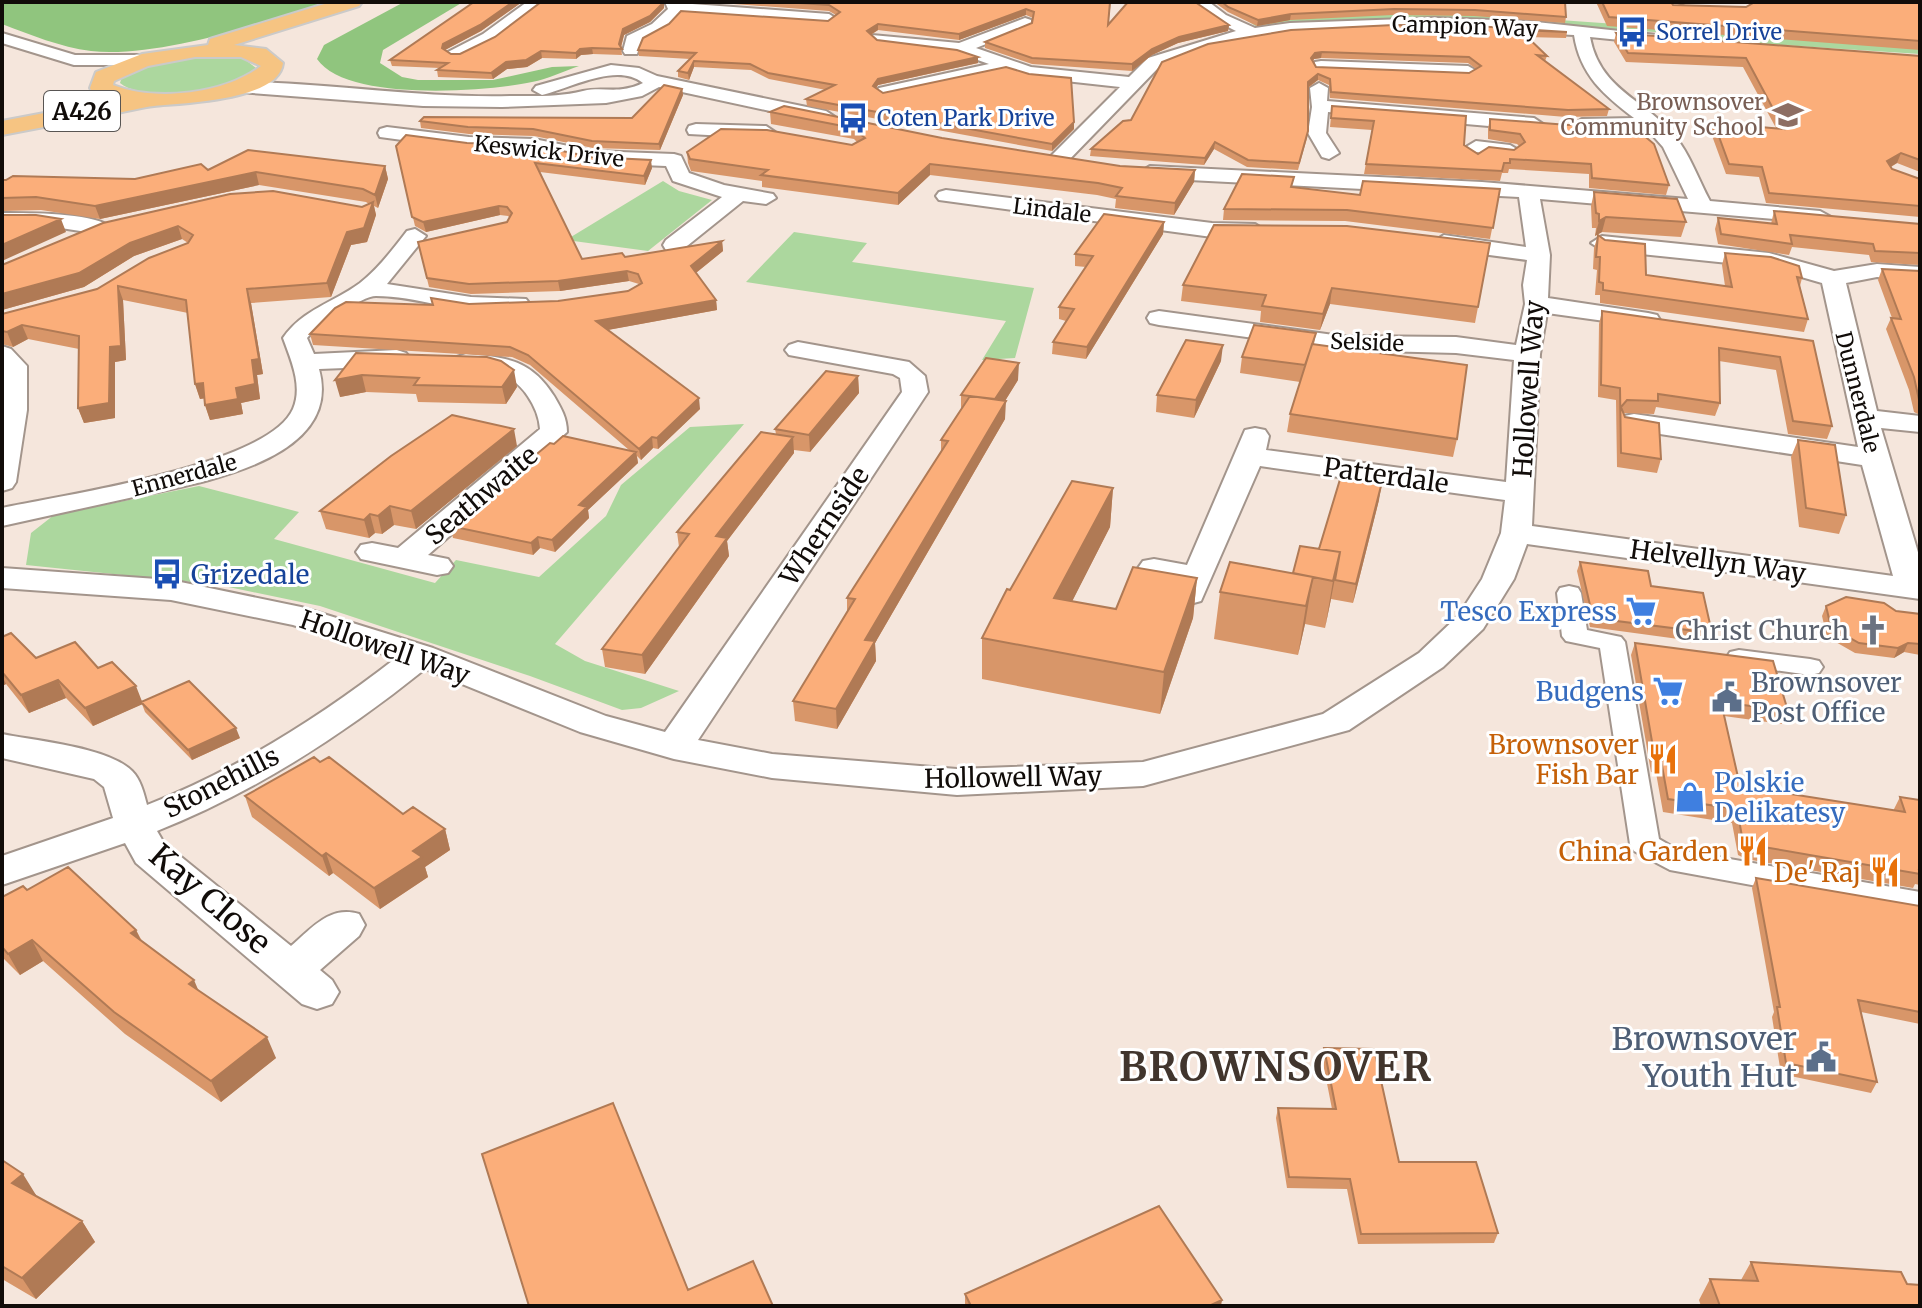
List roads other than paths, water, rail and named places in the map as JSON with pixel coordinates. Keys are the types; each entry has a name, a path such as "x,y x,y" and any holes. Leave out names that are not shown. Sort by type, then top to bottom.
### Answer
{"highway":[{"path":"363,4 272,39 255,81 238,87 163,99 123,97 102,82 142,60 363,4"},
{"path":"169,54 219,50 265,61"},
{"name":"A426","path":"2,117 60,103 102,82"},
{"name":"A426","path":"2,128 163,99"}],"street":[{"path":"454,53 489,37 537,2"},
{"path":"1199,2 1221,18 1253,33"},
{"path":"1671,5 1703,7"},
{"name":"Campion Way","path":"1088,165 1050,160 1154,62 1179,51 1253,33 1393,23 1474,24 1699,42 1692,18 1671,5"},
{"path":"616,71 617,62 654,40 655,30 674,6 829,19"},
{"path":"961,48 1024,20"},
{"path":"1581,31 1584,55 1603,87 1667,139 1702,206"},
{"path":"4,41 74,60 142,60"},
{"path":"887,42 961,48 1005,65 1051,75 1133,83"},
{"path":"1432,53 1437,70"},
{"path":"74,60 102,82"},
{"path":"265,61 321,89"},
{"path":"1468,71 1318,61 1318,103 1322,106 1476,121 1558,125 1650,123"},
{"path":"885,92 921,93 1005,65"},
{"path":"442,101 565,86 582,75 616,71 643,74 652,80 844,121"},
{"path":"565,86 575,95 615,97 642,91 651,86 652,80"},
{"path":"238,87 321,89 370,97 442,101 526,102 662,94 736,99"},
{"path":"736,99 704,116 689,145 674,160 680,177 720,191 766,198"},
{"path":"1322,106 1317,133 1327,148 1348,144"},
{"path":"1476,121 1476,151 1510,151"},
{"path":"696,130 751,130 782,135"},
{"name":"Keswick Drive","path":"387,133 469,143 534,145 593,157 674,160"},
{"path":"406,148 425,138"},
{"path":"1134,170 1528,192 1842,219"},
{"name":"Hollowell Way","path":"2,578 171,590 301,617 421,655 593,724 674,747 772,766 957,782 1143,774 1336,722 1431,660 1471,622 1498,579 1516,533 1521,493 1520,456 1527,354 1537,304 1535,285 1539,255 1528,192"},
{"path":"674,245 739,194"},
{"name":"Lindale","path":"946,196 1212,230 1271,231"},
{"path":"2,219 41,219 107,226 60,247"},
{"name":"Ennerdale","path":"2,517 213,471 244,460 269,446 304,418 310,397 293,322 310,321 369,288 421,239"},
{"path":"1424,240 1539,255"},
{"path":"1602,242 1677,260 1769,260 1835,279 1852,272 1873,270 1920,274"},
{"name":"Dunnerdale","path":"1835,279 1839,348 1865,418 1874,458 1916,588"},
{"path":"369,288 471,304 535,303"},
{"path":"1537,304 1665,322"},
{"name":"Selside","path":"1159,318 1341,343 1456,345 1527,354"},
{"path":"2,354 14,366 16,396 15,421 2,482"},
{"name":"Seathwaite","path":"304,362 369,357 515,368 534,384 555,422 553,432 405,558"},
{"name":"Whernside","path":"674,747 915,392 916,382 910,372 900,367 814,358"},
{"path":"1865,418 1920,424"},
{"path":"1634,422 1874,458"},
{"name":"Patterdale","path":"1154,568 1194,586 1252,446 1521,493"},
{"name":"Helvellyn Way","path":"1516,533 1916,588"},
{"name":"Seathwaite","path":"372,552 437,566"},
{"path":"1569,593 1575,636 1625,644 1645,844 1670,859 1920,904"},
{"name":"Stonehills","path":"2,871 134,824 228,784 363,701 421,655"},
{"path":"1711,655 1810,667"},
{"name":"Kay Close","path":"2,746 107,770 121,782 134,824 150,853 304,981 344,925"}],"place":[{"name":"Sorrel Drive","path":"1632,32"},
{"name":"Brownsover Community School","path":"1788,115"},
{"name":"Coten Park Drive","path":"853,118"},
{"name":"Grizedale","path":"167,574"},
{"name":"Tesco Express","path":"1641,611"},
{"name":"Christ Church","path":"1873,630"},
{"name":"Budgens","path":"1668,691"},
{"name":"Brownsover Post Office","path":"1727,697"},
{"name":"Brownsover Fish Bar","path":"1663,759"},
{"name":"Polskie Delikatesy","path":"1690,797"},
{"name":"China Garden","path":"1753,851"},
{"name":"De' Raj","path":"1885,872"},
{"name":"Brownsover Youth Hut","path":"1821,1057"}],"district":[{"name":"BROWNSOVER","path":"1276,1067"}]}
